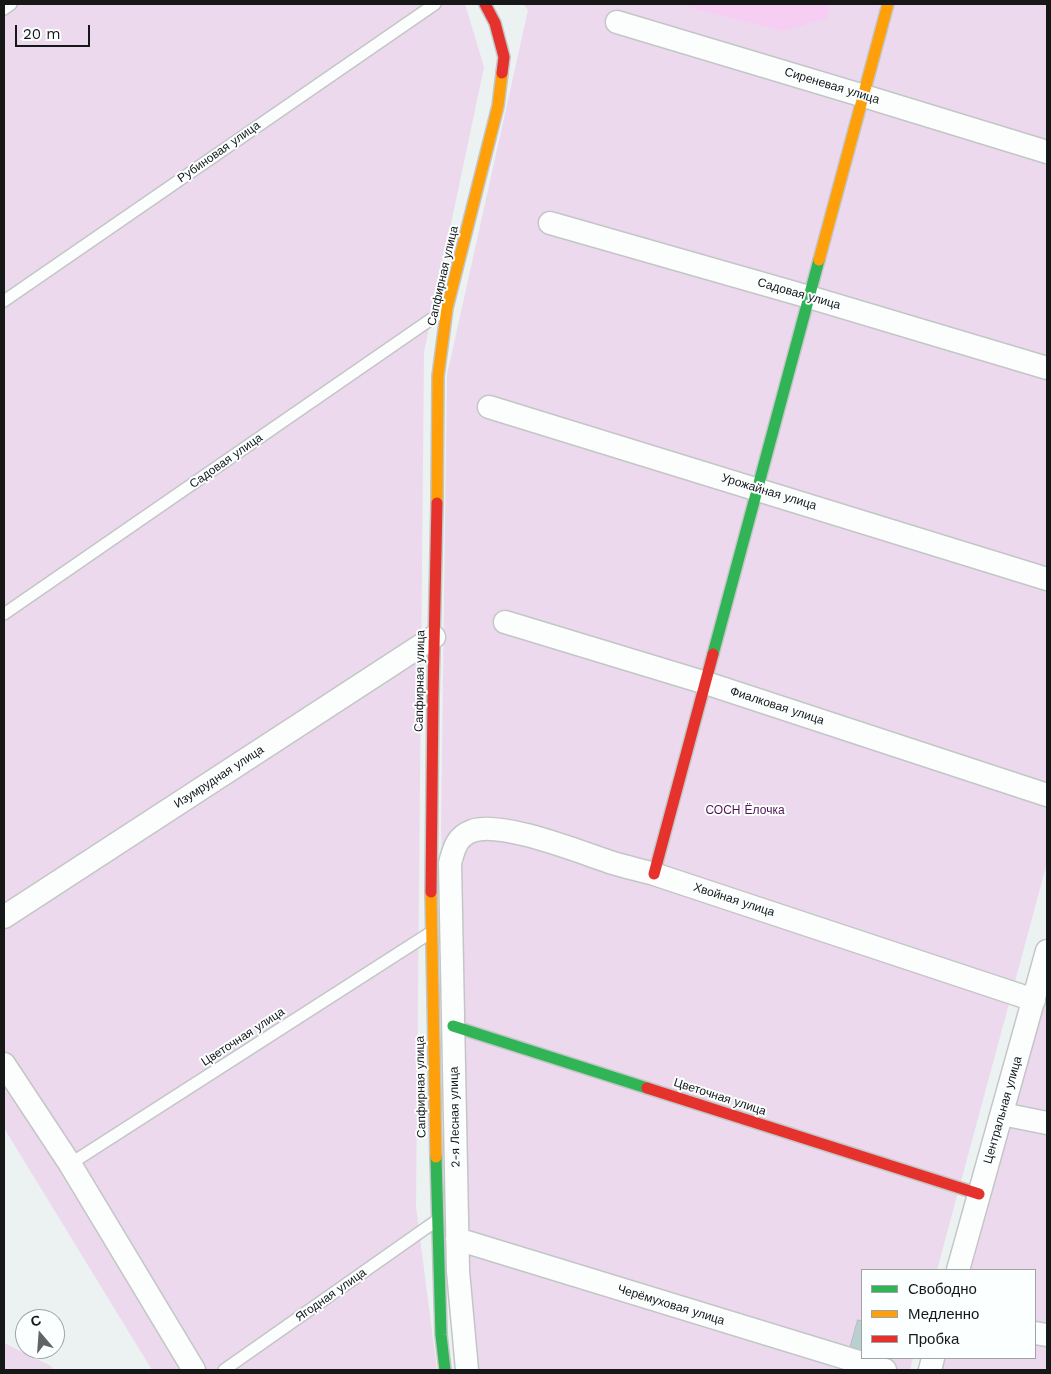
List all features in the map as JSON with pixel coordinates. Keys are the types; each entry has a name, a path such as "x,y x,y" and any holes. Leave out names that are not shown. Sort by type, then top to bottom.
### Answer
{"street":[{"name":"Сапфирная улица","path":"444,1370 441,1335 431,933 438,376 448,308 498,106 504,57 495,23 485,4"},
{"path":"654,874 888,4"},
{"name":"Сиреневая улица","path":"617,22 1047,152"},
{"name":"Садовая улица","path":"550,222 1047,368"},
{"name":"Урожайная улица","path":"489,407 1047,579"},
{"name":"Фиалковая улица","path":"505,622 706,683 1047,795"},
{"name":"Изумрудная улица","path":"4,917 434,636"},
{"name":"Хвойная улица","path":"450,863 457,840 472,830 489,829 522,834 654,874 1034,1000"},
{"name":"2-я Лесная улица","path":"450,863 458,1271 467,1370"},
{"name":"Центральная улица","path":"958,1269 1047,951"},
{"name":"Цветочная улица","path":"453,1026 979,1194"},
{"path":"4,1064 70,1164 194,1370"},
{"path":"1002,1114 1047,1123"},
{"name":"Черёмуховая улица","path":"457,1239 885,1370"}],"lane":[{"path":"4,9 11,4"},
{"name":"Рубиновая улица","path":"4,301 435,4"},
{"name":"Садовая улица","path":"4,614 448,308"},
{"name":"Цветочная улица","path":"70,1164 431,933"},
{"name":"Ягодная улица","path":"224,1370 438,1220"}],"green space":[{"path":"4,4 465,4 484,67 424,352 416,1207 437,1370 152,1370 4,1128"},
{"name":"СОСН Ёлочка","path":"523,4 1047,4 1047,863 937,1269 861,1269 861,1359 913,1359 910,1370 457,1370 441,827 447,375 528,10"},
{"path":"1047,975 1047,1370 941,1370 944,1359 1036,1359 1036,1269 968,1269"},
{"path":"4,1343 15,1348 15,1359 37,1359 51,1366 54,1370 4,1370"}],"shaded area":[{"path":"682,4 830,4 827,18 783,31 698,10"}],"building":[{"path":"858,1320 861,1321 861,1355 849,1352"}],"traffic: fast":[{"path":"713,654 819,260"},
{"path":"453,1026 647,1088"},
{"path":"436,1157 441,1335 445,1370"}],"traffic: slow":[{"path":"819,260 888,4"},
{"path":"437,503 438,376 447,308 498,106 502,73"},
{"path":"431,892 436,1157"}],"traffic: jam":[{"path":"485,4 495,23 504,57 502,73"},
{"path":"431,892 437,503"},
{"path":"654,874 713,654"},
{"path":"647,1088 979,1194"}]}
